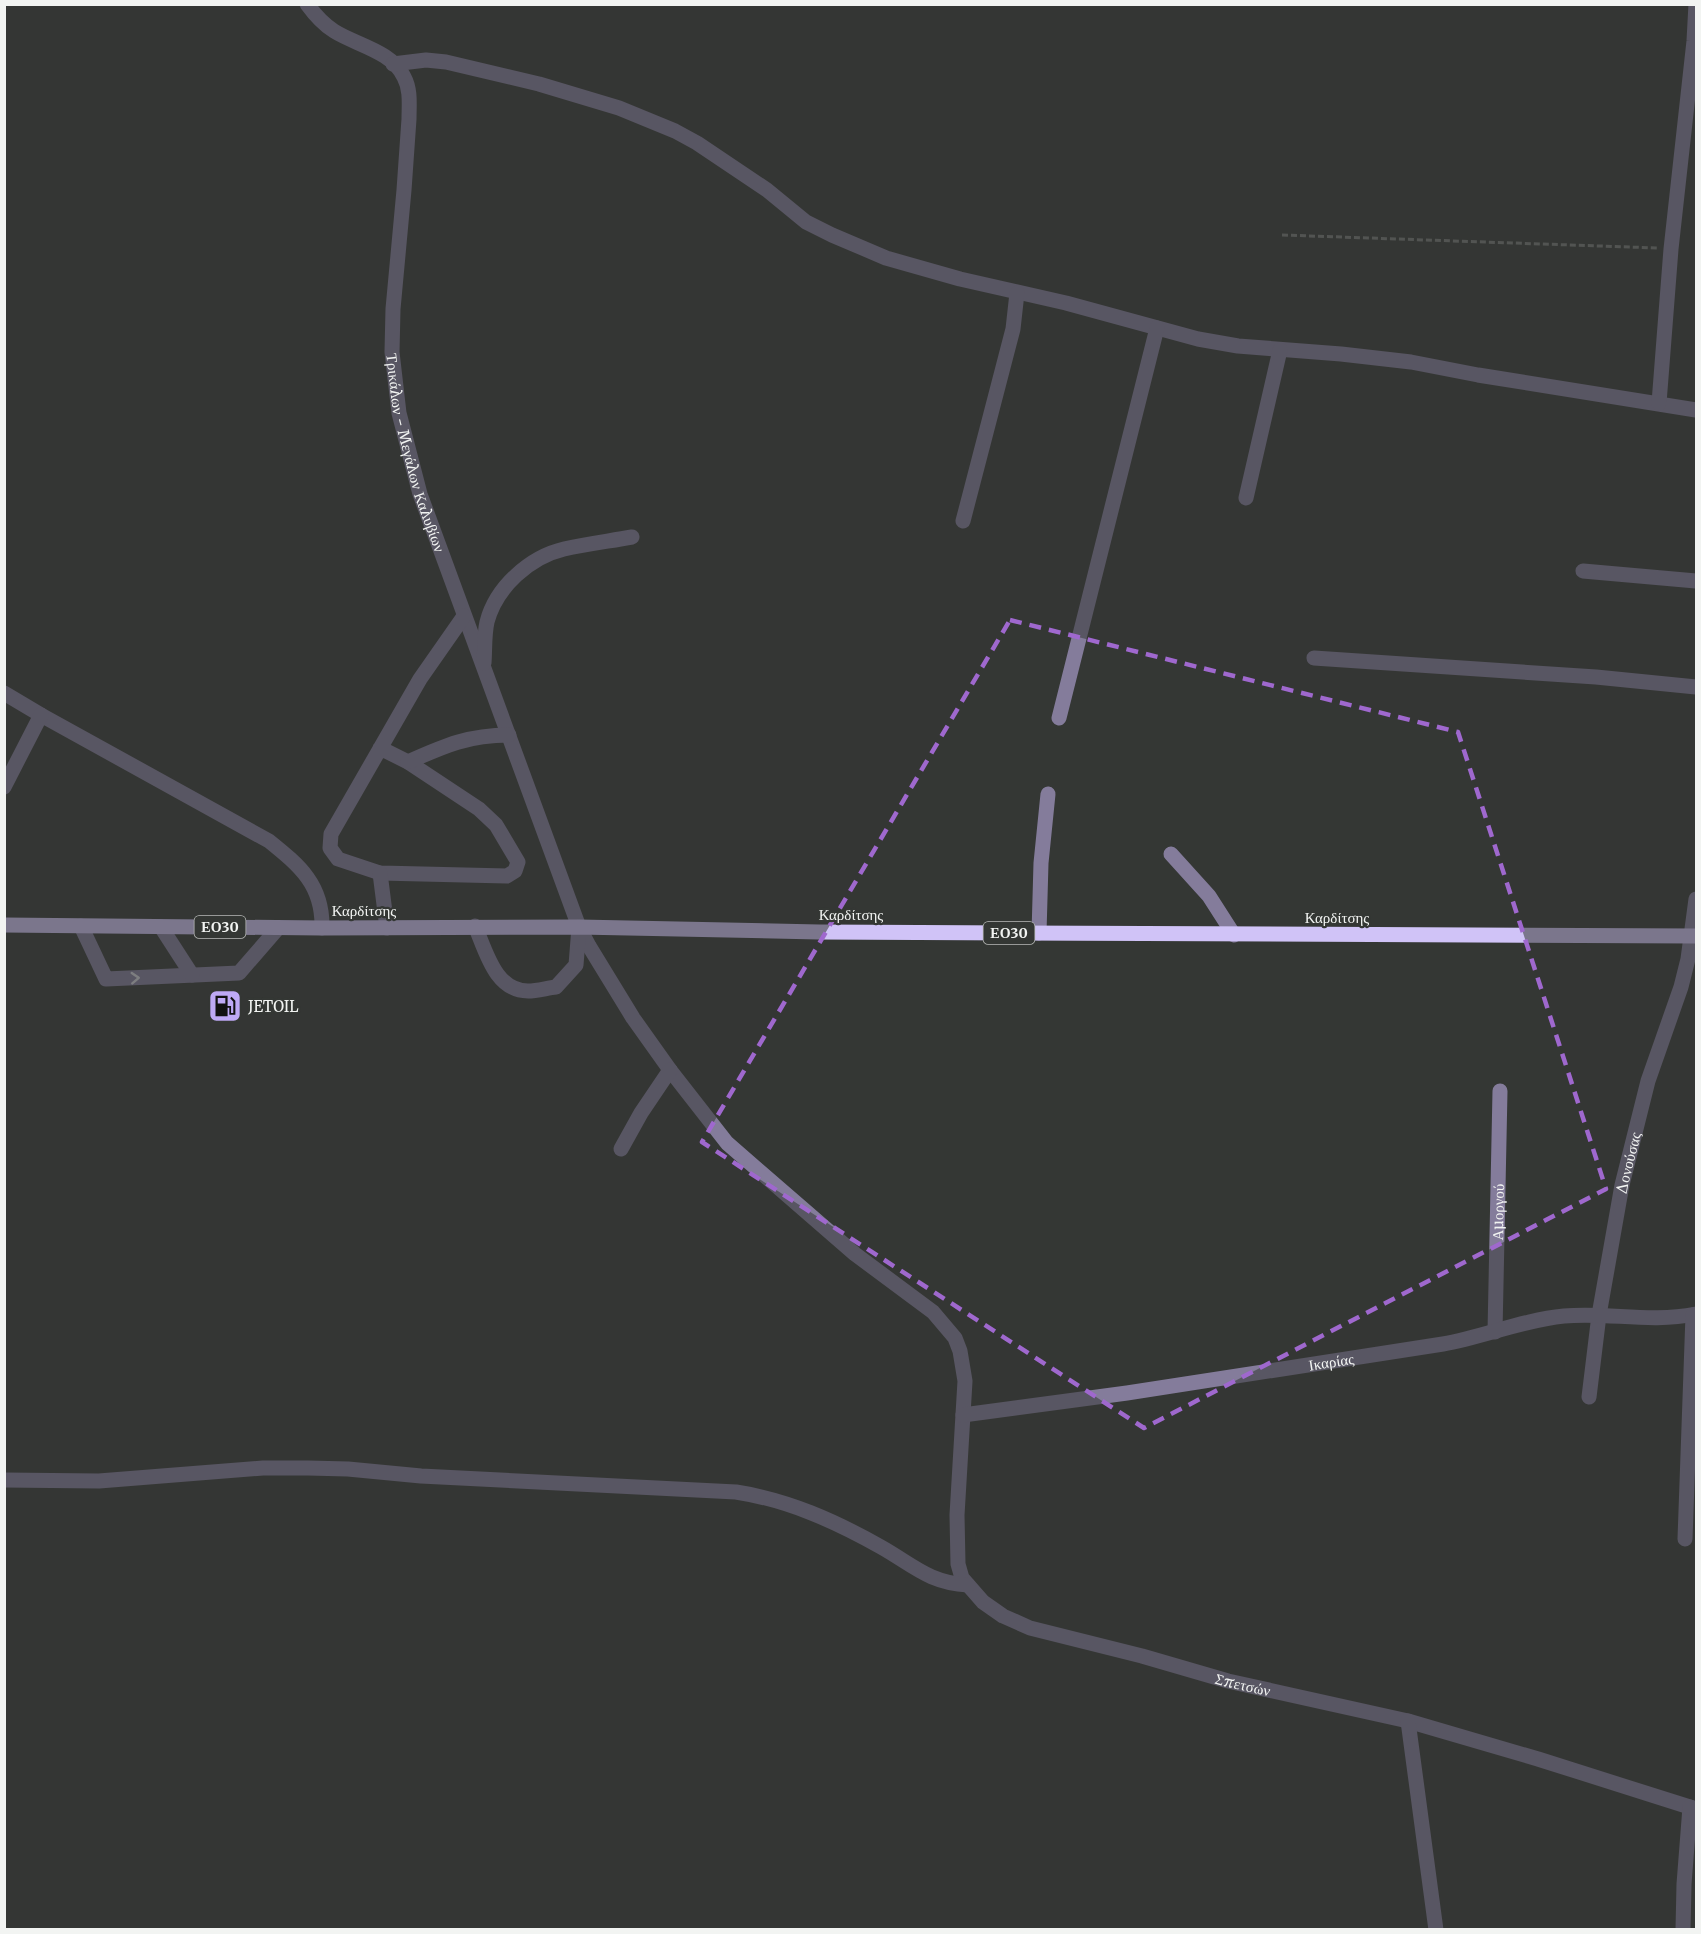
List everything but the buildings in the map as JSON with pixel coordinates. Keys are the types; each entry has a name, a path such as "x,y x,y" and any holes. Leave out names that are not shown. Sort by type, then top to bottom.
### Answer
{"main road":[{"name":"Καρδίτσης","path":"4,925 278,928 476,926 819,932 1694,936"}],"street":[{"name":"Τρικάλων - Μεγάλων Καλυβίων","path":"307,4 318,18 333,30 371,49 393,64 406,80 409,104 392,352 401,426 412,468 579,927 633,1018 670,1070"},
{"path":"1659,403 1671,249 1696,4"},
{"path":"393,64 426,60 446,62 539,84 619,108 675,131 697,143 767,190 806,222 853,245 886,258 1017,293 1066,303 1228,345 1411,362 1696,410"},
{"path":"963,521 1012,329 1017,293"},
{"path":"1059,718 1157,328"},
{"path":"1246,498 1280,350"},
{"path":"484,669 487,622 498,597 508,584 534,562 562,550 632,537"},
{"path":"1583,571 1696,581"},
{"path":"380,748 408,762 479,809 496,825 518,862 515,871 507,876 380,873 338,859 330,848 331,834 380,748 420,679 464,616"},
{"path":"1314,658 1584,676 1696,687"},
{"path":"4,693 269,840 297,865 315,891 322,907 322,928"},
{"path":"4,787 41,715"},
{"path":"408,762 451,743 486,735 509,735"},
{"path":"1039,933 1041,863 1048,794"},
{"path":"1171,854 1209,896 1234,935"},
{"path":"380,873 387,928"},
{"name":"Δονούσας","path":"1589,1397 1599,1315 1627,1160 1648,1081 1681,987 1694,936 1696,899"},
{"path":"81,926 106,979 239,973 278,928"},
{"path":"476,926 493,968 505,984 526,991 556,987 576,965 579,927"},
{"path":"161,927 192,975"},
{"path":"621,1149 641,1113 670,1070"},
{"name":"Σπετσών","path":"670,1070 726,1143 855,1254 933,1312 955,1338 960,1351 965,1381 957,1515 958,1564 962,1578 983,1602 1003,1616 1030,1628 1142,1656 1228,1681 1408,1721 1693,1808"},
{"name":"Αμοργού","path":"1495,1332 1500,1091"},
{"name":"Ικαρίας","path":"963,1415 1127,1393 1453,1342 1554,1317 1599,1315 1644,1319 1695,1315"},
{"path":"1685,1539 1695,1315"},
{"path":"4,1480 99,1481 263,1468 308,1468 736,1492 759,1496 816,1514 882,1548 932,1579 948,1584 968,1585"},
{"path":"1408,1721 1436,1929"},
{"path":"1683,1929 1684,1884 1693,1808"}],"path":[{"path":"1282,235 1671,249"}],"highlighted area":[{"path":"1010,620 1458,732 1606,1189 1144,1428 702,1142"}],"place":[{"name":"JETOIL","path":"225,1006"}]}
